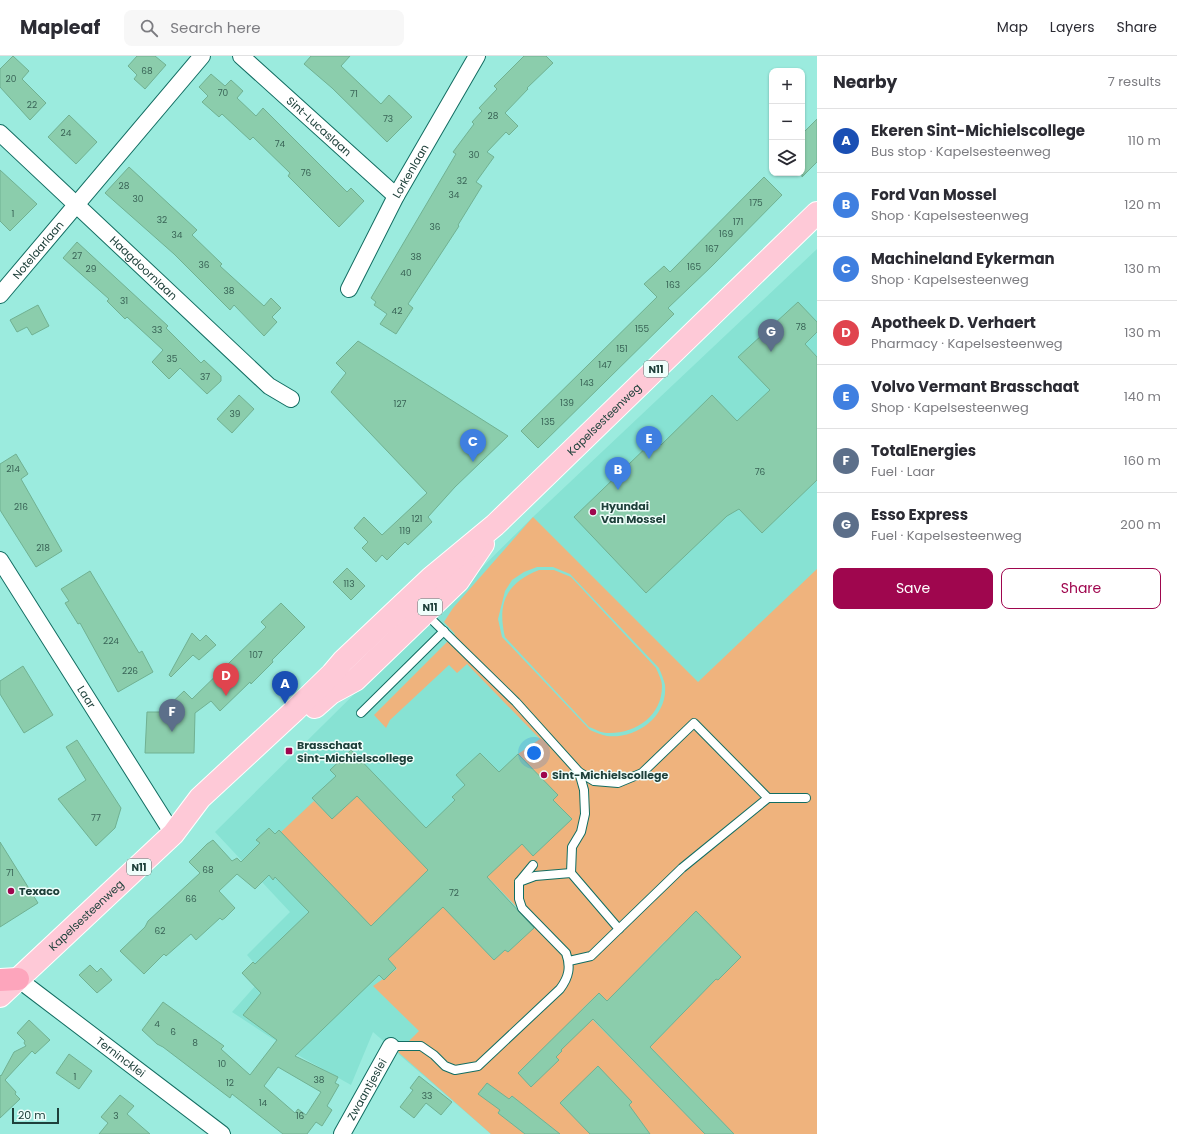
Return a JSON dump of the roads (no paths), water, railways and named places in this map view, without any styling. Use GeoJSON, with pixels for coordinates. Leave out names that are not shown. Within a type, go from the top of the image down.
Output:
{"type":"FeatureCollection","features":[{"type":"Feature","properties":{"kind":"main road","name":"Kapelsesteenweg"},"geometry":{"type":"LineString","coordinates":[[0,996],[9,980],[173,834],[200,798],[335,682],[343,661],[418,605],[431,578],[495,525],[817,213]]}},
{"type":"Feature","properties":{"kind":"street","name":"Notelaarlaan"},"geometry":{"type":"LineString","coordinates":[[0,296],[202,56]]}},
{"type":"Feature","properties":{"kind":"street","name":"Sint-Lucaslaan"},"geometry":{"type":"LineString","coordinates":[[242,56],[396,196]]}},
{"type":"Feature","properties":{"kind":"street","name":"Lorkenlaan"},"geometry":{"type":"LineString","coordinates":[[349,289],[396,196],[477,56]]}},
{"type":"Feature","properties":{"kind":"street","name":"Haagdoornlaan"},"geometry":{"type":"LineString","coordinates":[[0,133],[269,386],[291,399]]}},
{"type":"Feature","properties":{"kind":"street","name":"Laar"},"geometry":{"type":"LineString","coordinates":[[0,560],[173,834]]}},
{"type":"Feature","properties":{"kind":"street","name":"Ternincklei"},"geometry":{"type":"LineString","coordinates":[[9,980],[222,1134]]}},
{"type":"Feature","properties":{"kind":"street","name":"Zwaantjeslei"},"geometry":{"type":"LineString","coordinates":[[342,1134],[391,1046]]}},
{"type":"Feature","properties":{"kind":"lane"},"geometry":{"type":"LineString","coordinates":[[418,605],[516,702],[579,772],[594,781],[618,783],[642,773],[694,723],[768,798]]}},
{"type":"Feature","properties":{"kind":"lane"},"geometry":{"type":"LineString","coordinates":[[361,713],[444,630]]}},
{"type":"Feature","properties":{"kind":"lane"},"geometry":{"type":"LineString","coordinates":[[579,772],[584,790],[585,814],[581,832],[572,847],[571,873],[619,929]]}},
{"type":"Feature","properties":{"kind":"lane"},"geometry":{"type":"LineString","coordinates":[[569,961],[591,956],[682,868],[768,798],[806,798]]}},
{"type":"Feature","properties":{"kind":"lane"},"geometry":{"type":"LineString","coordinates":[[391,1046],[421,1046],[434,1054],[444,1066],[455,1070],[478,1066],[560,989],[567,980],[569,961],[566,953],[522,908],[519,899],[519,882],[533,865]]}},
{"type":"Feature","properties":{"kind":"lane"},"geometry":{"type":"LineString","coordinates":[[519,882],[535,876],[571,873]]}},
{"type":"Feature","properties":{"kind":"place","name":"Esso Express"},"geometry":{"type":"Point","coordinates":[771,352]}},
{"type":"Feature","properties":{"kind":"place","name":"Volvo Vermant Brasschaat"},"geometry":{"type":"Point","coordinates":[649,459]}},
{"type":"Feature","properties":{"kind":"place","name":"Machineland Eykerman"},"geometry":{"type":"Point","coordinates":[473,462]}},
{"type":"Feature","properties":{"kind":"place","name":"Ford Van Mossel"},"geometry":{"type":"Point","coordinates":[618,490]}},
{"type":"Feature","properties":{"kind":"place","name":"Hyundai Van Mossel"},"geometry":{"type":"Point","coordinates":[593,512]}},
{"type":"Feature","properties":{"kind":"place","name":"Apotheek D. Verhaert"},"geometry":{"type":"Point","coordinates":[226,696]}},
{"type":"Feature","properties":{"kind":"place","name":"Ekeren Sint-Michielscollege"},"geometry":{"type":"Point","coordinates":[285,704]}},
{"type":"Feature","properties":{"kind":"place","name":"TotalEnergies"},"geometry":{"type":"Point","coordinates":[172,732]}},
{"type":"Feature","properties":{"kind":"place","name":"Brasschaat Sint-Michielscollege"},"geometry":{"type":"Point","coordinates":[289,751]}},
{"type":"Feature","properties":{"kind":"place","name":"Sint-Michielscollege"},"geometry":{"type":"Point","coordinates":[544,775]}},
{"type":"Feature","properties":{"kind":"place","name":"Texaco"},"geometry":{"type":"Point","coordinates":[11,891]}}]}
